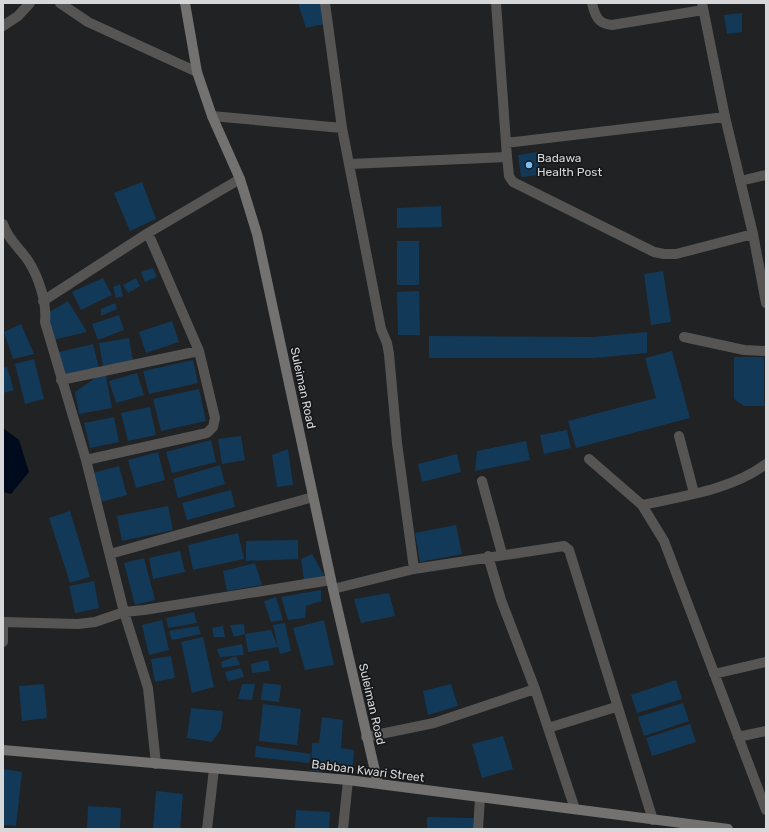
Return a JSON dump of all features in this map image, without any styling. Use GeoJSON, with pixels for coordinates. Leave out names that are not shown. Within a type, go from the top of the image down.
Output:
{"type":"FeatureCollection","features":[{"type":"Feature","properties":{"kind":"street"},"geometry":{"type":"LineString","coordinates":[[3,26],[18,16],[30,3]]}},
{"type":"Feature","properties":{"kind":"street"},"geometry":{"type":"LineString","coordinates":[[60,3],[88,22],[197,72]]}},
{"type":"Feature","properties":{"kind":"street","name":"Suleiman Road"},"geometry":{"type":"LineString","coordinates":[[185,3],[197,72],[212,116],[240,179],[257,234],[332,584],[378,784]]}},
{"type":"Feature","properties":{"kind":"street"},"geometry":{"type":"LineString","coordinates":[[325,3],[342,128],[381,329],[387,343],[389,354],[397,442],[414,569]]}},
{"type":"Feature","properties":{"kind":"street"},"geometry":{"type":"LineString","coordinates":[[496,3],[507,157],[509,176],[513,182],[654,252],[676,254],[753,234]]}},
{"type":"Feature","properties":{"kind":"street"},"geometry":{"type":"LineString","coordinates":[[592,3],[597,19],[604,24],[612,25],[703,7],[725,117],[753,234],[766,303]]}},
{"type":"Feature","properties":{"kind":"street"},"geometry":{"type":"LineString","coordinates":[[212,116],[342,128]]}},
{"type":"Feature","properties":{"kind":"street"},"geometry":{"type":"LineString","coordinates":[[506,143],[725,117]]}},
{"type":"Feature","properties":{"kind":"street"},"geometry":{"type":"LineString","coordinates":[[350,164],[507,157]]}},
{"type":"Feature","properties":{"kind":"street"},"geometry":{"type":"LineString","coordinates":[[740,181],[766,175]]}},
{"type":"Feature","properties":{"kind":"street"},"geometry":{"type":"LineString","coordinates":[[43,301],[148,233],[240,179]]}},
{"type":"Feature","properties":{"kind":"street"},"geometry":{"type":"LineString","coordinates":[[3,224],[6,232],[29,262],[43,301],[46,314],[45,322],[86,460],[124,612],[148,688],[156,764]]}},
{"type":"Feature","properties":{"kind":"street"},"geometry":{"type":"LineString","coordinates":[[86,460],[207,433],[213,427],[215,418],[200,351],[148,233]]}},
{"type":"Feature","properties":{"kind":"street"},"geometry":{"type":"LineString","coordinates":[[684,337],[744,350],[766,351]]}},
{"type":"Feature","properties":{"kind":"street"},"geometry":{"type":"LineString","coordinates":[[61,380],[200,351]]}},
{"type":"Feature","properties":{"kind":"street"},"geometry":{"type":"LineString","coordinates":[[679,436],[694,493]]}},
{"type":"Feature","properties":{"kind":"street"},"geometry":{"type":"LineString","coordinates":[[589,459],[642,505],[664,541],[766,810]]}},
{"type":"Feature","properties":{"kind":"street"},"geometry":{"type":"LineString","coordinates":[[642,505],[732,483],[753,474],[766,464]]}},
{"type":"Feature","properties":{"kind":"street"},"geometry":{"type":"LineString","coordinates":[[482,481],[502,554]]}},
{"type":"Feature","properties":{"kind":"street"},"geometry":{"type":"LineString","coordinates":[[110,554],[313,497]]}},
{"type":"Feature","properties":{"kind":"street"},"geometry":{"type":"LineString","coordinates":[[3,642],[3,622],[78,624],[95,622],[124,612],[332,584],[488,556],[564,546],[569,550],[616,707],[653,820]]}},
{"type":"Feature","properties":{"kind":"street"},"geometry":{"type":"LineString","coordinates":[[488,556],[501,600],[535,689],[575,809]]}},
{"type":"Feature","properties":{"kind":"street"},"geometry":{"type":"LineString","coordinates":[[714,674],[766,662]]}},
{"type":"Feature","properties":{"kind":"street"},"geometry":{"type":"LineString","coordinates":[[366,737],[434,723],[535,689]]}},
{"type":"Feature","properties":{"kind":"street"},"geometry":{"type":"LineString","coordinates":[[548,728],[616,707]]}},
{"type":"Feature","properties":{"kind":"street"},"geometry":{"type":"LineString","coordinates":[[738,738],[766,731]]}},
{"type":"Feature","properties":{"kind":"street","name":"Babban Kwari Street"},"geometry":{"type":"LineString","coordinates":[[3,750],[348,780],[728,829]]}},
{"type":"Feature","properties":{"kind":"street"},"geometry":{"type":"LineString","coordinates":[[207,829],[214,769]]}},
{"type":"Feature","properties":{"kind":"street"},"geometry":{"type":"LineString","coordinates":[[343,829],[348,780]]}},
{"type":"Feature","properties":{"kind":"street"},"geometry":{"type":"LineString","coordinates":[[478,829],[480,798]]}},
{"type":"Feature","properties":{"kind":"water"},"geometry":{"type":"Polygon","coordinates":[[[3,428],[19,440],[29,472],[11,494],[3,492],[3,428]]]}},
{"type":"Feature","properties":{"kind":"building"},"geometry":{"type":"Polygon","coordinates":[[[298,3],[323,3],[329,23],[306,28],[298,3]]]}},
{"type":"Feature","properties":{"kind":"building"},"geometry":{"type":"Polygon","coordinates":[[[742,13],[742,32],[727,34],[724,15],[742,13]]]}},
{"type":"Feature","properties":{"kind":"building","name":"Badawa Health Post"},"geometry":{"type":"Polygon","coordinates":[[[537,152],[540,175],[521,177],[518,155],[537,152]]]}},
{"type":"Feature","properties":{"kind":"building"},"geometry":{"type":"Polygon","coordinates":[[[142,182],[156,219],[130,231],[114,193],[142,182]]]}},
{"type":"Feature","properties":{"kind":"building"},"geometry":{"type":"Polygon","coordinates":[[[441,206],[442,227],[397,228],[397,208],[441,206]]]}},
{"type":"Feature","properties":{"kind":"building"},"geometry":{"type":"Polygon","coordinates":[[[397,241],[419,241],[419,285],[397,285],[397,241]]]}},
{"type":"Feature","properties":{"kind":"building"},"geometry":{"type":"Polygon","coordinates":[[[153,268],[157,277],[145,282],[141,272],[153,268]]]}},
{"type":"Feature","properties":{"kind":"building"},"geometry":{"type":"Polygon","coordinates":[[[663,271],[671,322],[651,325],[644,274],[663,271]]]}},
{"type":"Feature","properties":{"kind":"building"},"geometry":{"type":"Polygon","coordinates":[[[103,278],[112,295],[81,310],[72,292],[103,278]]]}},
{"type":"Feature","properties":{"kind":"building"},"geometry":{"type":"Polygon","coordinates":[[[136,278],[140,286],[128,293],[123,285],[136,278]]]}},
{"type":"Feature","properties":{"kind":"building"},"geometry":{"type":"Polygon","coordinates":[[[120,284],[123,296],[116,298],[113,287],[120,284]]]}},
{"type":"Feature","properties":{"kind":"building"},"geometry":{"type":"Polygon","coordinates":[[[419,291],[420,335],[398,335],[397,292],[419,291]]]}},
{"type":"Feature","properties":{"kind":"building"},"geometry":{"type":"Polygon","coordinates":[[[68,301],[87,332],[53,340],[46,314],[68,301]]]}},
{"type":"Feature","properties":{"kind":"building"},"geometry":{"type":"Polygon","coordinates":[[[115,303],[117,309],[101,316],[101,309],[115,303]]]}},
{"type":"Feature","properties":{"kind":"building"},"geometry":{"type":"Polygon","coordinates":[[[119,315],[124,330],[98,340],[92,324],[119,315]]]}},
{"type":"Feature","properties":{"kind":"building"},"geometry":{"type":"Polygon","coordinates":[[[172,321],[179,342],[146,353],[139,332],[172,321]]]}},
{"type":"Feature","properties":{"kind":"building"},"geometry":{"type":"Polygon","coordinates":[[[21,324],[34,354],[13,359],[4,332],[21,324]]]}},
{"type":"Feature","properties":{"kind":"building"},"geometry":{"type":"Polygon","coordinates":[[[647,332],[647,353],[594,358],[429,358],[429,336],[593,337],[647,332]]]}},
{"type":"Feature","properties":{"kind":"building"},"geometry":{"type":"Polygon","coordinates":[[[129,338],[133,361],[103,366],[99,343],[129,338]]]}},
{"type":"Feature","properties":{"kind":"building"},"geometry":{"type":"Polygon","coordinates":[[[93,344],[99,368],[61,377],[55,353],[93,344]]]}},
{"type":"Feature","properties":{"kind":"building"},"geometry":{"type":"Polygon","coordinates":[[[672,351],[690,418],[576,448],[568,421],[656,398],[645,358],[672,351]]]}},
{"type":"Feature","properties":{"kind":"building"},"geometry":{"type":"Polygon","coordinates":[[[734,357],[764,357],[764,406],[744,406],[734,399],[734,357]]]}},
{"type":"Feature","properties":{"kind":"building"},"geometry":{"type":"Polygon","coordinates":[[[34,359],[44,399],[25,404],[15,364],[34,359]]]}},
{"type":"Feature","properties":{"kind":"building"},"geometry":{"type":"Polygon","coordinates":[[[193,360],[198,383],[149,394],[143,371],[193,360]]]}},
{"type":"Feature","properties":{"kind":"building"},"geometry":{"type":"Polygon","coordinates":[[[7,367],[14,390],[3,393],[3,368],[7,367]]]}},
{"type":"Feature","properties":{"kind":"building"},"geometry":{"type":"Polygon","coordinates":[[[105,371],[112,408],[79,414],[75,392],[105,371]]]}},
{"type":"Feature","properties":{"kind":"building"},"geometry":{"type":"Polygon","coordinates":[[[137,373],[144,395],[116,403],[109,381],[137,373]]]}},
{"type":"Feature","properties":{"kind":"building"},"geometry":{"type":"Polygon","coordinates":[[[199,389],[206,421],[161,431],[153,399],[199,389]]]}},
{"type":"Feature","properties":{"kind":"building"},"geometry":{"type":"Polygon","coordinates":[[[150,407],[156,435],[128,441],[121,413],[150,407]]]}},
{"type":"Feature","properties":{"kind":"building"},"geometry":{"type":"Polygon","coordinates":[[[114,417],[119,442],[90,448],[84,423],[114,417]]]}},
{"type":"Feature","properties":{"kind":"building"},"geometry":{"type":"Polygon","coordinates":[[[567,430],[571,448],[544,454],[540,435],[567,430]]]}},
{"type":"Feature","properties":{"kind":"building"},"geometry":{"type":"Polygon","coordinates":[[[241,436],[245,460],[222,464],[218,439],[241,436]]]}},
{"type":"Feature","properties":{"kind":"building"},"geometry":{"type":"Polygon","coordinates":[[[211,440],[216,462],[172,473],[166,452],[211,440]]]}},
{"type":"Feature","properties":{"kind":"building"},"geometry":{"type":"Polygon","coordinates":[[[526,441],[530,460],[475,471],[477,451],[526,441]]]}},
{"type":"Feature","properties":{"kind":"building"},"geometry":{"type":"Polygon","coordinates":[[[288,449],[293,485],[277,487],[272,455],[288,449]]]}},
{"type":"Feature","properties":{"kind":"building"},"geometry":{"type":"Polygon","coordinates":[[[158,452],[165,480],[136,488],[128,460],[158,452]]]}},
{"type":"Feature","properties":{"kind":"building"},"geometry":{"type":"Polygon","coordinates":[[[457,454],[461,472],[422,482],[418,464],[457,454]]]}},
{"type":"Feature","properties":{"kind":"building"},"geometry":{"type":"Polygon","coordinates":[[[220,465],[225,484],[178,498],[173,479],[220,465]]]}},
{"type":"Feature","properties":{"kind":"building"},"geometry":{"type":"Polygon","coordinates":[[[119,466],[127,495],[101,502],[93,473],[119,466]]]}},
{"type":"Feature","properties":{"kind":"building"},"geometry":{"type":"Polygon","coordinates":[[[231,490],[235,507],[187,520],[182,503],[231,490]]]}},
{"type":"Feature","properties":{"kind":"building"},"geometry":{"type":"Polygon","coordinates":[[[168,506],[173,530],[122,541],[117,516],[168,506]]]}},
{"type":"Feature","properties":{"kind":"building"},"geometry":{"type":"Polygon","coordinates":[[[70,511],[90,577],[70,583],[49,518],[70,511]]]}},
{"type":"Feature","properties":{"kind":"building"},"geometry":{"type":"Polygon","coordinates":[[[456,525],[462,554],[420,562],[415,533],[456,525]]]}},
{"type":"Feature","properties":{"kind":"building"},"geometry":{"type":"Polygon","coordinates":[[[238,533],[244,559],[193,570],[188,545],[238,533]]]}},
{"type":"Feature","properties":{"kind":"building"},"geometry":{"type":"Polygon","coordinates":[[[298,540],[298,559],[246,561],[246,541],[298,540]]]}},
{"type":"Feature","properties":{"kind":"building"},"geometry":{"type":"Polygon","coordinates":[[[180,551],[185,572],[153,579],[149,558],[180,551]]]}},
{"type":"Feature","properties":{"kind":"building"},"geometry":{"type":"Polygon","coordinates":[[[312,554],[325,577],[304,580],[301,559],[312,554]]]}},
{"type":"Feature","properties":{"kind":"building"},"geometry":{"type":"Polygon","coordinates":[[[144,558],[155,600],[135,605],[124,563],[144,558]]]}},
{"type":"Feature","properties":{"kind":"building"},"geometry":{"type":"Polygon","coordinates":[[[255,563],[262,585],[227,591],[223,571],[255,563]]]}},
{"type":"Feature","properties":{"kind":"building"},"geometry":{"type":"Polygon","coordinates":[[[94,581],[99,608],[75,613],[69,586],[94,581]]]}},
{"type":"Feature","properties":{"kind":"building"},"geometry":{"type":"Polygon","coordinates":[[[321,590],[321,601],[306,606],[305,618],[288,620],[281,597],[321,590]]]}},
{"type":"Feature","properties":{"kind":"building"},"geometry":{"type":"Polygon","coordinates":[[[389,593],[395,616],[361,623],[354,599],[389,593]]]}},
{"type":"Feature","properties":{"kind":"building"},"geometry":{"type":"Polygon","coordinates":[[[276,597],[283,620],[271,622],[264,601],[276,597]]]}},
{"type":"Feature","properties":{"kind":"building"},"geometry":{"type":"Polygon","coordinates":[[[194,612],[197,623],[168,628],[166,618],[194,612]]]}},
{"type":"Feature","properties":{"kind":"building"},"geometry":{"type":"Polygon","coordinates":[[[162,620],[169,650],[149,655],[142,625],[162,620]]]}},
{"type":"Feature","properties":{"kind":"building"},"geometry":{"type":"Polygon","coordinates":[[[324,620],[334,665],[305,670],[293,628],[324,620]]]}},
{"type":"Feature","properties":{"kind":"building"},"geometry":{"type":"Polygon","coordinates":[[[285,623],[291,651],[280,654],[273,625],[285,623]]]}},
{"type":"Feature","properties":{"kind":"building"},"geometry":{"type":"Polygon","coordinates":[[[244,624],[245,634],[234,637],[230,625],[244,624]]]}},
{"type":"Feature","properties":{"kind":"building"},"geometry":{"type":"Polygon","coordinates":[[[198,626],[201,634],[172,640],[169,631],[198,626]]]}},
{"type":"Feature","properties":{"kind":"building"},"geometry":{"type":"Polygon","coordinates":[[[223,626],[225,637],[214,637],[212,628],[223,626]]]}},
{"type":"Feature","properties":{"kind":"building"},"geometry":{"type":"Polygon","coordinates":[[[271,630],[278,647],[248,652],[245,634],[271,630]]]}},
{"type":"Feature","properties":{"kind":"building"},"geometry":{"type":"Polygon","coordinates":[[[203,637],[214,687],[192,693],[181,642],[203,637]]]}},
{"type":"Feature","properties":{"kind":"building"},"geometry":{"type":"Polygon","coordinates":[[[242,644],[244,655],[220,657],[217,649],[242,644]]]}},
{"type":"Feature","properties":{"kind":"building"},"geometry":{"type":"Polygon","coordinates":[[[171,656],[175,678],[155,682],[151,659],[171,656]]]}},
{"type":"Feature","properties":{"kind":"building"},"geometry":{"type":"Polygon","coordinates":[[[236,656],[240,665],[222,668],[221,662],[236,656]]]}},
{"type":"Feature","properties":{"kind":"building"},"geometry":{"type":"Polygon","coordinates":[[[268,660],[270,671],[252,673],[251,664],[268,660]]]}},
{"type":"Feature","properties":{"kind":"building"},"geometry":{"type":"Polygon","coordinates":[[[241,668],[244,677],[228,681],[225,672],[241,668]]]}},
{"type":"Feature","properties":{"kind":"building"},"geometry":{"type":"Polygon","coordinates":[[[676,680],[682,699],[637,713],[631,695],[676,680]]]}},
{"type":"Feature","properties":{"kind":"building"},"geometry":{"type":"Polygon","coordinates":[[[263,683],[281,685],[279,702],[261,700],[263,683]]]}},
{"type":"Feature","properties":{"kind":"building"},"geometry":{"type":"Polygon","coordinates":[[[44,684],[47,718],[22,721],[19,686],[44,684]]]}},
{"type":"Feature","properties":{"kind":"building"},"geometry":{"type":"Polygon","coordinates":[[[242,684],[255,684],[252,700],[238,699],[242,684]]]}},
{"type":"Feature","properties":{"kind":"building"},"geometry":{"type":"Polygon","coordinates":[[[451,684],[458,706],[428,715],[423,691],[451,684]]]}},
{"type":"Feature","properties":{"kind":"building"},"geometry":{"type":"Polygon","coordinates":[[[683,703],[689,721],[644,736],[638,717],[683,703]]]}},
{"type":"Feature","properties":{"kind":"building"},"geometry":{"type":"Polygon","coordinates":[[[263,704],[301,709],[297,745],[259,741],[263,704]]]}},
{"type":"Feature","properties":{"kind":"building"},"geometry":{"type":"Polygon","coordinates":[[[191,708],[223,711],[221,729],[212,742],[187,738],[191,708]]]}},
{"type":"Feature","properties":{"kind":"building"},"geometry":{"type":"Polygon","coordinates":[[[322,717],[343,720],[341,748],[354,750],[352,773],[311,771],[312,743],[319,743],[322,717]]]}},
{"type":"Feature","properties":{"kind":"building"},"geometry":{"type":"Polygon","coordinates":[[[690,724],[696,742],[652,756],[646,738],[690,724]]]}},
{"type":"Feature","properties":{"kind":"building"},"geometry":{"type":"Polygon","coordinates":[[[503,736],[513,769],[482,778],[472,744],[503,736]]]}},
{"type":"Feature","properties":{"kind":"building"},"geometry":{"type":"Polygon","coordinates":[[[256,746],[311,754],[309,763],[255,757],[256,746]]]}},
{"type":"Feature","properties":{"kind":"building"},"geometry":{"type":"Polygon","coordinates":[[[3,769],[22,772],[16,826],[3,825],[3,769]]]}},
{"type":"Feature","properties":{"kind":"building"},"geometry":{"type":"Polygon","coordinates":[[[156,791],[183,794],[180,829],[153,829],[156,791]]]}},
{"type":"Feature","properties":{"kind":"building"},"geometry":{"type":"Polygon","coordinates":[[[88,806],[121,808],[120,829],[87,829],[88,806]]]}},
{"type":"Feature","properties":{"kind":"building"},"geometry":{"type":"Polygon","coordinates":[[[296,810],[330,812],[329,829],[295,829],[296,810]]]}},
{"type":"Feature","properties":{"kind":"building"},"geometry":{"type":"Polygon","coordinates":[[[427,817],[473,818],[473,829],[427,828],[427,817]]]}},
{"type":"Feature","properties":{"kind":"place","name":"Badawa Health Post"},"geometry":{"type":"Point","coordinates":[529,165]}}]}
